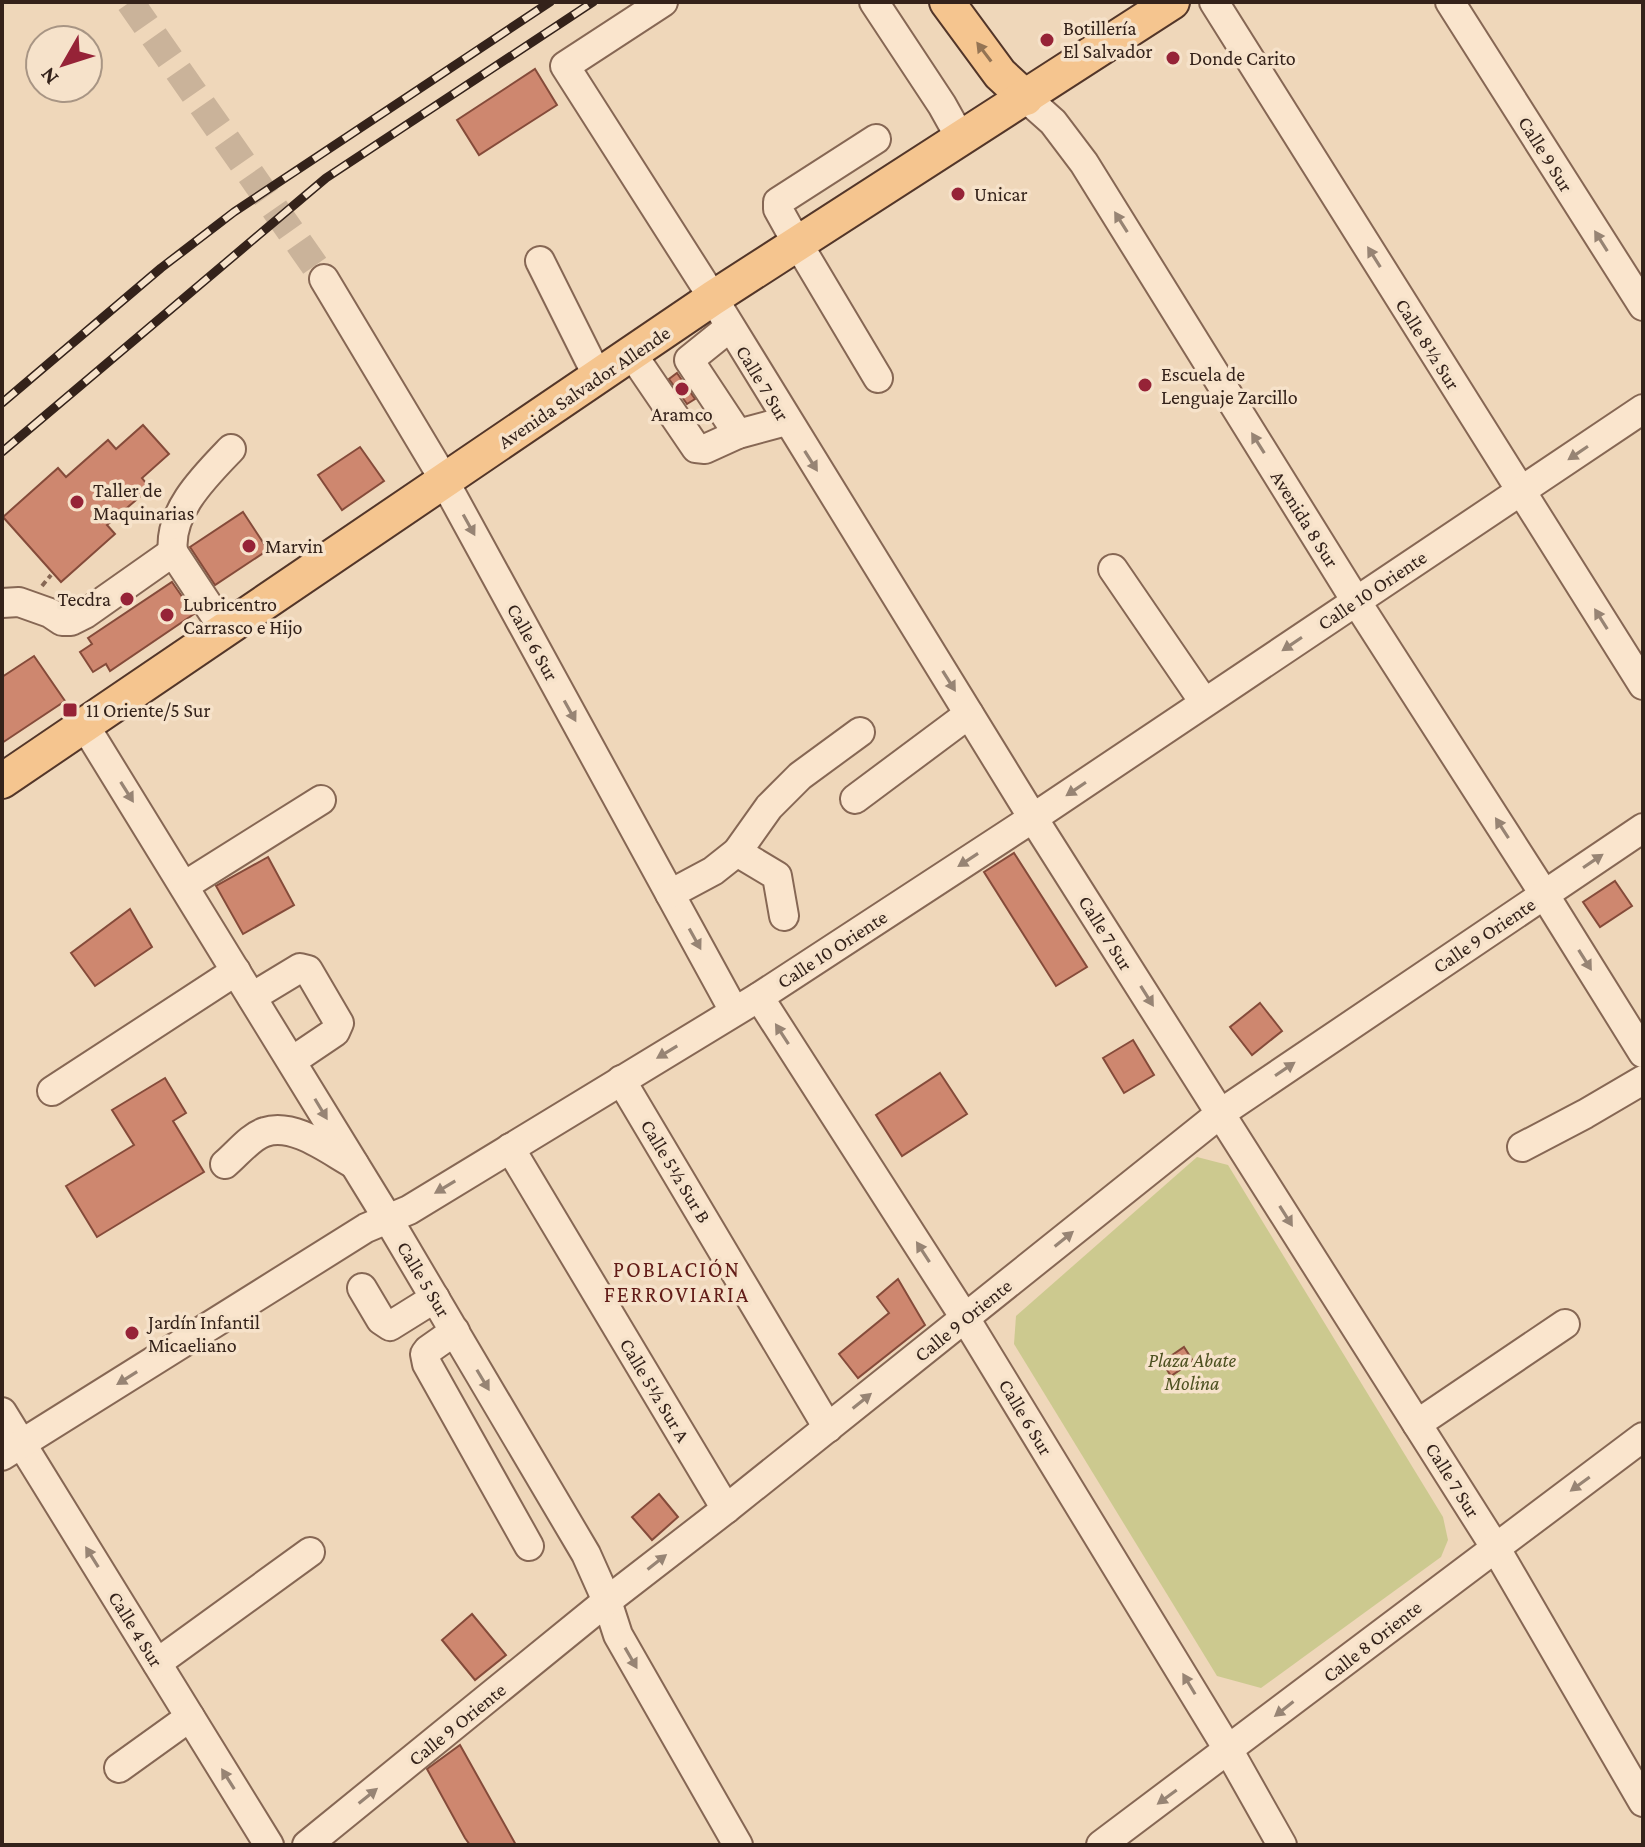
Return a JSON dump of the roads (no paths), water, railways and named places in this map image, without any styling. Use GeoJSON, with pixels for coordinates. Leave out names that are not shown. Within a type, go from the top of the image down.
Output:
{"type":"FeatureCollection","features":[{"type":"Feature","properties":{"kind":"main road","name":"Avenida 8 Sur"},"geometry":{"type":"LineString","coordinates":[[947,2],[1000,74],[1026,98]]}},
{"type":"Feature","properties":{"kind":"main road","name":"Avenida Salvador Allende"},"geometry":{"type":"LineString","coordinates":[[2,781],[713,298],[1172,2]]}},
{"type":"Feature","properties":{"kind":"street","name":"Calle 7 Sur"},"geometry":{"type":"LineString","coordinates":[[663,2],[565,66],[713,298],[1033,818],[1495,1547],[1643,1802]]}},
{"type":"Feature","properties":{"kind":"street"},"geometry":{"type":"LineString","coordinates":[[874,2],[961,139]]}},
{"type":"Feature","properties":{"kind":"street","name":"Calle 8½ Sur"},"geometry":{"type":"LineString","coordinates":[[1214,2],[1643,685]]}},
{"type":"Feature","properties":{"kind":"street","name":"Calle 9 Sur"},"geometry":{"type":"LineString","coordinates":[[1450,2],[1643,306]]}},
{"type":"Feature","properties":{"kind":"street","name":"Avenida 8 Sur"},"geometry":{"type":"LineString","coordinates":[[1026,98],[1053,122],[1084,163],[1356,601],[1643,1053]]}},
{"type":"Feature","properties":{"kind":"street"},"geometry":{"type":"LineString","coordinates":[[876,139],[778,202],[778,209],[878,378]]}},
{"type":"Feature","properties":{"kind":"street"},"geometry":{"type":"LineString","coordinates":[[540,261],[598,377]]}},
{"type":"Feature","properties":{"kind":"street","name":"Calle 6 Sur"},"geometry":{"type":"LineString","coordinates":[[324,279],[445,482],[734,1011]]}},
{"type":"Feature","properties":{"kind":"street"},"geometry":{"type":"LineString","coordinates":[[653,384],[730,327]]}},
{"type":"Feature","properties":{"kind":"street"},"geometry":{"type":"LineString","coordinates":[[632,354],[696,448],[705,449],[738,434],[786,421]]}},
{"type":"Feature","properties":{"kind":"street"},"geometry":{"type":"LineString","coordinates":[[689,360],[738,434]]}},
{"type":"Feature","properties":{"kind":"street","name":"Calle 10 Oriente"},"geometry":{"type":"LineString","coordinates":[[12,1450],[366,1228],[409,1210],[759,997],[1033,818],[1643,409]]}},
{"type":"Feature","properties":{"kind":"street"},"geometry":{"type":"LineString","coordinates":[[228,629],[214,614],[173,552],[174,526],[202,479],[231,449]]}},
{"type":"Feature","properties":{"kind":"street"},"geometry":{"type":"LineString","coordinates":[[2,603],[19,602],[50,613],[62,621],[71,621],[173,552]]}},
{"type":"Feature","properties":{"kind":"street"},"geometry":{"type":"LineString","coordinates":[[1113,569],[1204,702]]}},
{"type":"Feature","properties":{"kind":"street"},"geometry":{"type":"LineString","coordinates":[[855,799],[969,714]]}},
{"type":"Feature","properties":{"kind":"street","name":"Calle 5 Sur"},"geometry":{"type":"LineString","coordinates":[[85,726],[388,1219],[586,1554],[618,1635],[738,1845]]}},
{"type":"Feature","properties":{"kind":"street"},"geometry":{"type":"LineString","coordinates":[[670,894],[713,871],[737,852],[769,807],[800,776],[860,732]]}},
{"type":"Feature","properties":{"kind":"street"},"geometry":{"type":"LineString","coordinates":[[184,886],[321,800]]}},
{"type":"Feature","properties":{"kind":"street","name":"Calle 9 Oriente"},"geometry":{"type":"LineString","coordinates":[[307,1845],[607,1601],[1221,1113],[1643,828]]}},
{"type":"Feature","properties":{"kind":"street"},"geometry":{"type":"LineString","coordinates":[[737,852],[777,876],[784,916]]}},
{"type":"Feature","properties":{"kind":"street"},"geometry":{"type":"LineString","coordinates":[[252,997],[300,968],[308,970],[339,1023],[335,1032],[292,1061]]}},
{"type":"Feature","properties":{"kind":"street"},"geometry":{"type":"LineString","coordinates":[[52,1091],[236,971]]}},
{"type":"Feature","properties":{"kind":"street","name":"Calle 6 Sur"},"geometry":{"type":"LineString","coordinates":[[759,997],[965,1318],[1229,1751],[1282,1845]]}},
{"type":"Feature","properties":{"kind":"street","name":"Calle 5½ Sur B"},"geometry":{"type":"LineString","coordinates":[[621,1080],[828,1428]]}},
{"type":"Feature","properties":{"kind":"street"},"geometry":{"type":"LineString","coordinates":[[1522,1147],[1643,1080]]}},
{"type":"Feature","properties":{"kind":"street"},"geometry":{"type":"LineString","coordinates":[[225,1164],[258,1135],[270,1131],[298,1134],[355,1165]]}},
{"type":"Feature","properties":{"kind":"street","name":"Calle 5½ Sur A"},"geometry":{"type":"LineString","coordinates":[[510,1148],[726,1509]]}},
{"type":"Feature","properties":{"kind":"street"},"geometry":{"type":"LineString","coordinates":[[362,1288],[381,1320],[390,1326],[435,1298]]}},
{"type":"Feature","properties":{"kind":"street"},"geometry":{"type":"LineString","coordinates":[[1417,1424],[1565,1324]]}},
{"type":"Feature","properties":{"kind":"street"},"geometry":{"type":"LineString","coordinates":[[455,1331],[428,1350],[425,1354],[427,1364],[529,1546]]}},
{"type":"Feature","properties":{"kind":"street","name":"Calle 4 Sur"},"geometry":{"type":"LineString","coordinates":[[2,1412],[12,1450],[157,1663],[269,1845]]}},
{"type":"Feature","properties":{"kind":"street","name":"Calle 8 Oriente"},"geometry":{"type":"LineString","coordinates":[[1101,1845],[1643,1437]]}},
{"type":"Feature","properties":{"kind":"street"},"geometry":{"type":"LineString","coordinates":[[157,1663],[310,1552]]}},
{"type":"Feature","properties":{"kind":"street"},"geometry":{"type":"LineString","coordinates":[[119,1768],[190,1717]]}},
{"type":"Feature","properties":{"kind":"tunnel"},"geometry":{"type":"LineString","coordinates":[[130,2],[324,279]]}},
{"type":"Feature","properties":{"kind":"railway"},"geometry":{"type":"LineString","coordinates":[[2,403],[161,268],[234,212],[550,2]]}},
{"type":"Feature","properties":{"kind":"railway"},"geometry":{"type":"LineString","coordinates":[[2,452],[326,178],[593,2]]}},
{"type":"Feature","properties":{"kind":"place","name":"Botillería El Salvador"},"geometry":{"type":"Point","coordinates":[1047,40]}},
{"type":"Feature","properties":{"kind":"place","name":"Donde Carito"},"geometry":{"type":"Point","coordinates":[1173,58]}},
{"type":"Feature","properties":{"kind":"place","name":"Unicar"},"geometry":{"type":"Point","coordinates":[958,194]}},
{"type":"Feature","properties":{"kind":"place","name":"Escuela de Lenguaje Zarcillo"},"geometry":{"type":"Point","coordinates":[1145,385]}},
{"type":"Feature","properties":{"kind":"place","name":"Aramco"},"geometry":{"type":"Point","coordinates":[682,389]}},
{"type":"Feature","properties":{"kind":"place","name":"Taller de Maquinarias"},"geometry":{"type":"Point","coordinates":[77,502]}},
{"type":"Feature","properties":{"kind":"place","name":"Marvin"},"geometry":{"type":"Point","coordinates":[249,546]}},
{"type":"Feature","properties":{"kind":"place","name":"Tecdra"},"geometry":{"type":"Point","coordinates":[127,599]}},
{"type":"Feature","properties":{"kind":"place","name":"Lubricentro Carrasco e Hijo"},"geometry":{"type":"Point","coordinates":[167,615]}},
{"type":"Feature","properties":{"kind":"place","name":"11 Oriente/5 Sur"},"geometry":{"type":"Point","coordinates":[70,710]}},
{"type":"Feature","properties":{"kind":"place","name":"Jardín Infantil Micaeliano"},"geometry":{"type":"Point","coordinates":[132,1333]}},
{"type":"Feature","properties":{"kind":"district","name":"POBLACIÓN FERROVIARIA"},"geometry":{"type":"Point","coordinates":[677,1282]}},
{"type":"Feature","properties":{"kind":"park label","name":"Plaza Abate Molina"},"geometry":{"type":"Point","coordinates":[1192,1372]}}]}
